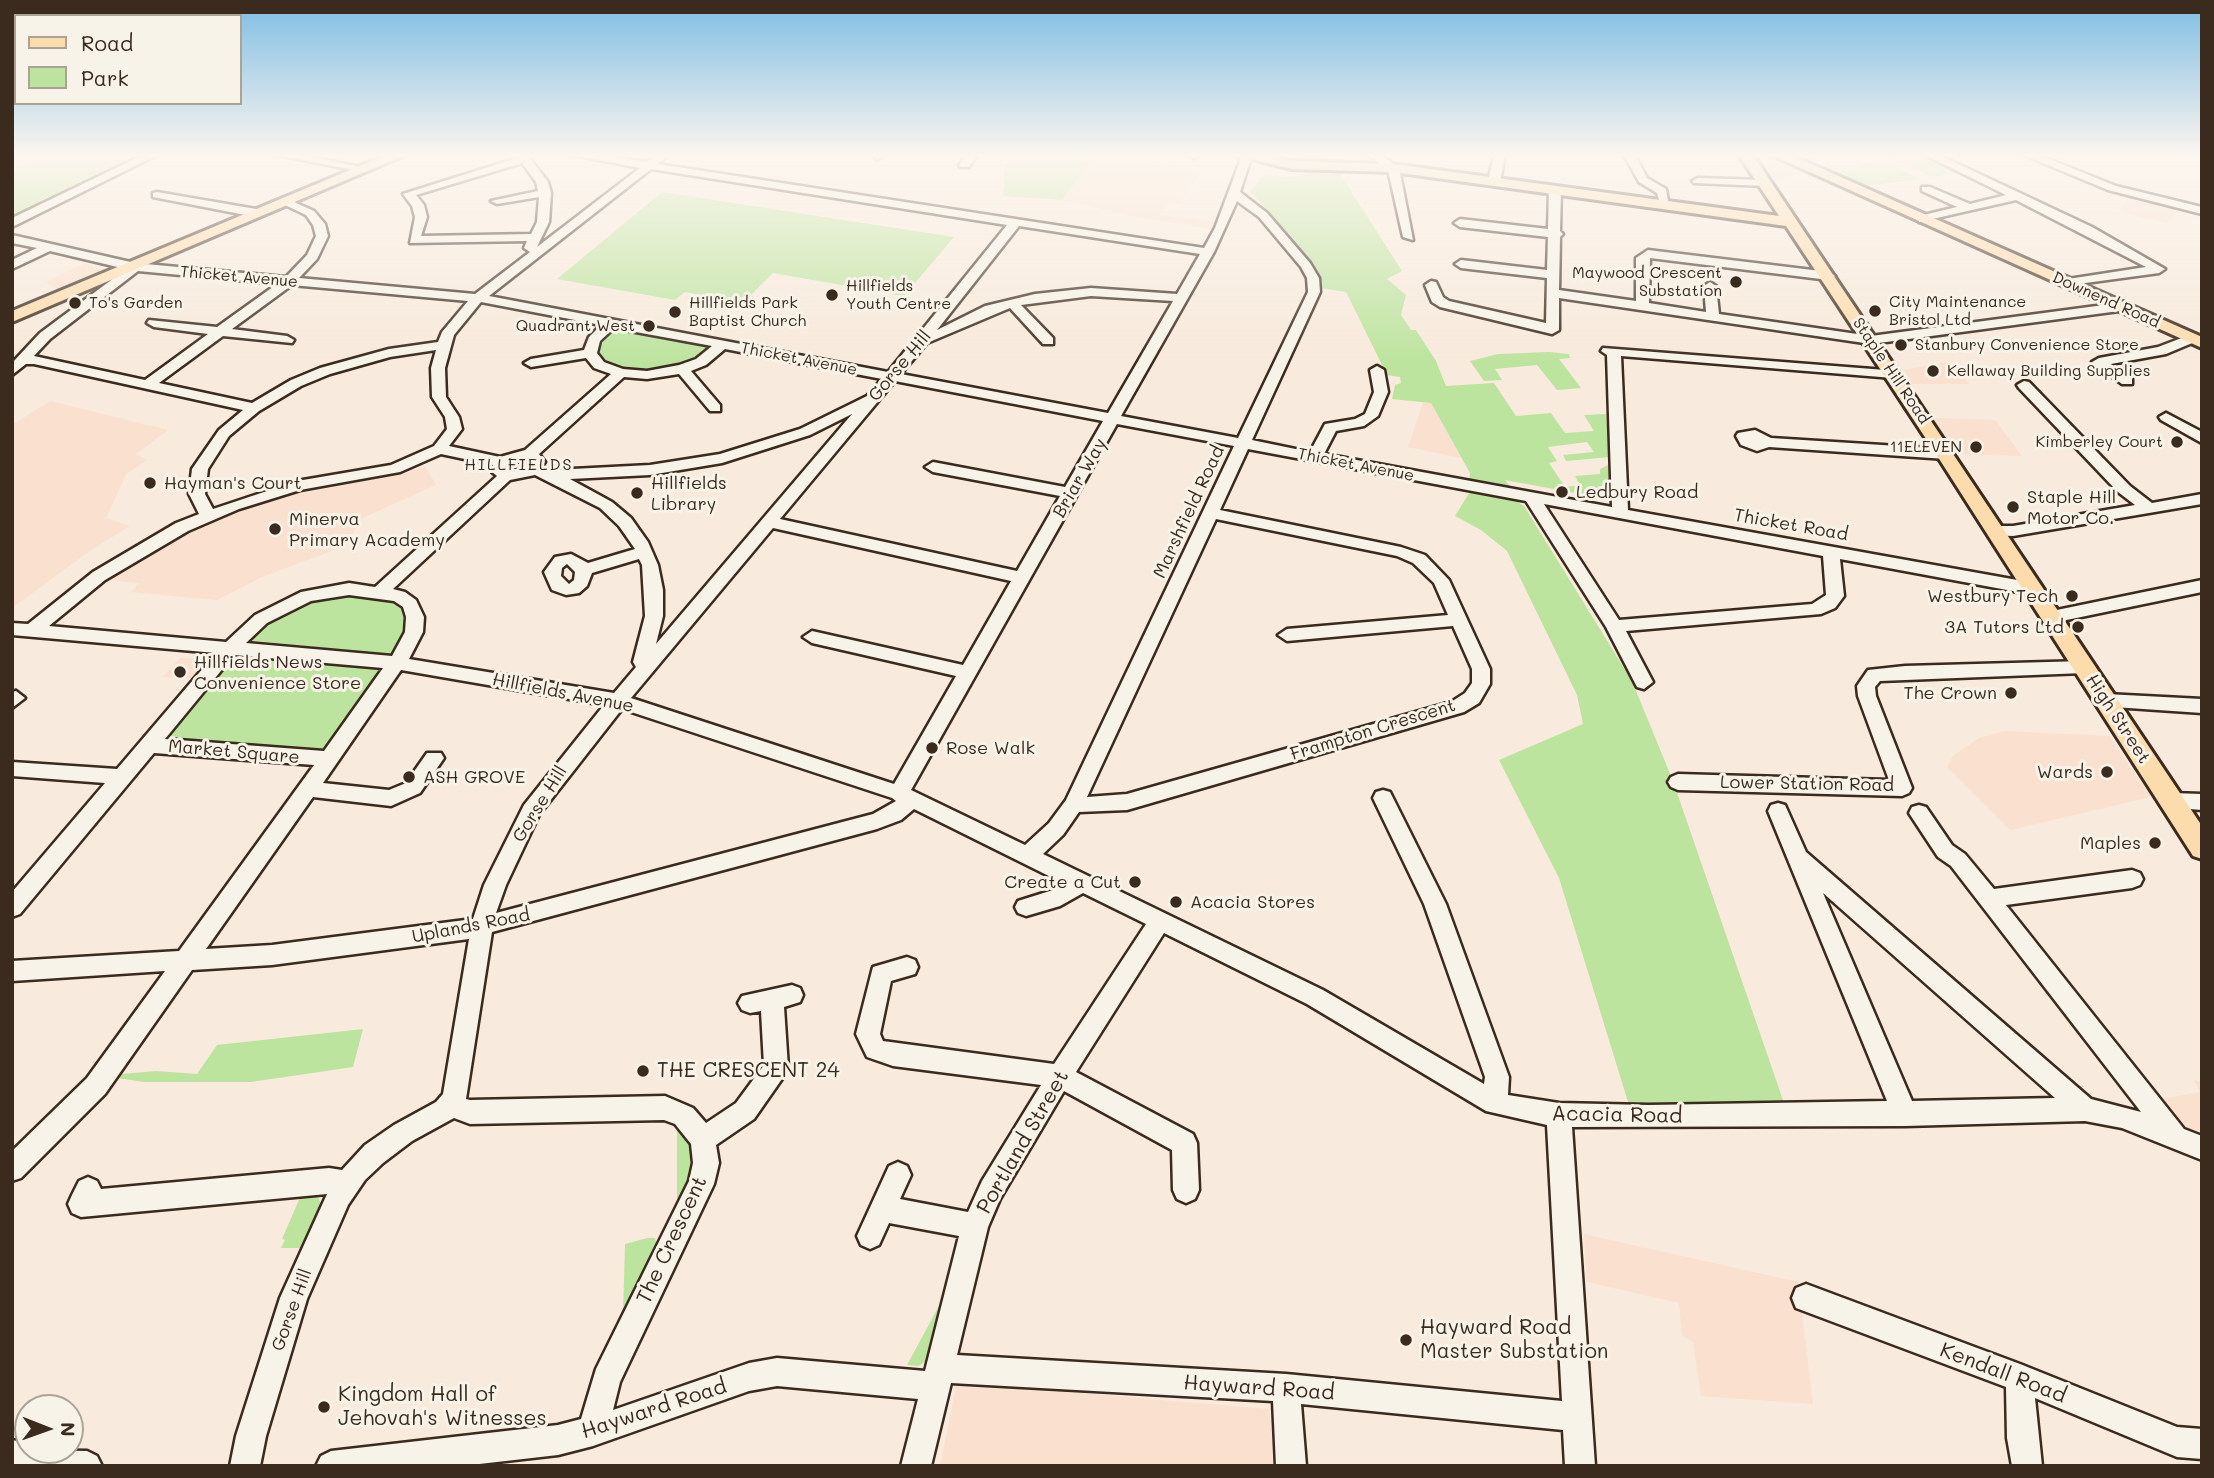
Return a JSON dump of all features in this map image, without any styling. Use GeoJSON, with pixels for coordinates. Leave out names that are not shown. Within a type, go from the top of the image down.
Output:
{"type":"FeatureCollection","features":[{"type":"Feature","properties":{"kind":"main road"},"geometry":{"type":"LineString","coordinates":[[12,317],[231,224]]}},
{"type":"Feature","properties":{"kind":"main road","name":"Staple Hill Road"},"geometry":{"type":"LineString","coordinates":[[1794,224],[2034,589]]}},
{"type":"Feature","properties":{"kind":"main road","name":"Downend Road"},"geometry":{"type":"LineString","coordinates":[[1934,224],[2197,340]]}},
{"type":"Feature","properties":{"kind":"main road","name":"High Street"},"geometry":{"type":"LineString","coordinates":[[2034,589],[2202,848]]}},
{"type":"Feature","properties":{"kind":"street"},"geometry":{"type":"LineString","coordinates":[[148,384],[288,282],[313,256],[322,236],[317,224]]}},
{"type":"Feature","properties":{"kind":"street"},"geometry":{"type":"LineString","coordinates":[[419,224],[414,240],[537,237]]}},
{"type":"Feature","properties":{"kind":"street"},"geometry":{"type":"LineString","coordinates":[[524,262],[541,224]]}},
{"type":"Feature","properties":{"kind":"street"},"geometry":{"type":"LineString","coordinates":[[33,630],[99,576],[157,539],[208,515],[315,481],[395,470],[439,449],[455,429],[439,397],[438,368],[444,345],[458,320],[478,298],[573,224]]}},
{"type":"Feature","properties":{"kind":"street","name":"Gorse Hill"},"geometry":{"type":"LineString","coordinates":[[245,1466],[251,1436],[294,1298],[347,1183],[374,1154],[450,1105],[459,1085],[482,927],[495,885],[531,811],[574,753],[892,376],[1015,224]]}},
{"type":"Feature","properties":{"kind":"street"},"geometry":{"type":"LineString","coordinates":[[1022,224],[1208,252]]}},
{"type":"Feature","properties":{"kind":"street","name":"Briar Way"},"geometry":{"type":"LineString","coordinates":[[905,796],[969,673],[1222,224]]}},
{"type":"Feature","properties":{"kind":"street","name":"Marshfield Road"},"geometry":{"type":"LineString","coordinates":[[1029,854],[1056,829],[1074,804],[1314,292],[1313,278],[1306,266],[1271,224]]}},
{"type":"Feature","properties":{"kind":"street"},"geometry":{"type":"LineString","coordinates":[[1406,224],[1409,237]]}},
{"type":"Feature","properties":{"kind":"street"},"geometry":{"type":"LineString","coordinates":[[1468,224],[1556,234]]}},
{"type":"Feature","properties":{"kind":"street"},"geometry":{"type":"LineString","coordinates":[[1431,285],[1437,299],[1445,304],[1552,329],[1556,224]]}},
{"type":"Feature","properties":{"kind":"street"},"geometry":{"type":"LineString","coordinates":[[2068,283],[2159,269],[2072,224]]}},
{"type":"Feature","properties":{"kind":"street","name":"Thicket Avenue"},"geometry":{"type":"LineString","coordinates":[[12,239],[135,267],[478,298],[1530,497]]}},
{"type":"Feature","properties":{"kind":"street"},"geometry":{"type":"LineString","coordinates":[[12,265],[52,246]]}},
{"type":"Feature","properties":{"kind":"street"},"geometry":{"type":"LineString","coordinates":[[1643,307],[1642,258],[1648,254],[1829,276]]}},
{"type":"Feature","properties":{"kind":"street"},"geometry":{"type":"LineString","coordinates":[[1461,264],[1555,275]]}},
{"type":"Feature","properties":{"kind":"street"},"geometry":{"type":"LineString","coordinates":[[17,365],[44,336],[113,287],[135,267]]}},
{"type":"Feature","properties":{"kind":"street"},"geometry":{"type":"LineString","coordinates":[[1710,286],[1713,317]]}},
{"type":"Feature","properties":{"kind":"street"},"geometry":{"type":"LineString","coordinates":[[922,340],[970,317],[1012,303],[1091,292],[1181,298]]}},
{"type":"Feature","properties":{"kind":"street"},"geometry":{"type":"LineString","coordinates":[[1554,293],[1871,340],[2119,307]]}},
{"type":"Feature","properties":{"kind":"street"},"geometry":{"type":"LineString","coordinates":[[1012,303],[1048,341]]}},
{"type":"Feature","properties":{"kind":"street"},"geometry":{"type":"LineString","coordinates":[[154,323],[287,340]]}},
{"type":"Feature","properties":{"kind":"street"},"geometry":{"type":"LineString","coordinates":[[590,353],[594,340],[611,323]]}},
{"type":"Feature","properties":{"kind":"street"},"geometry":{"type":"LineString","coordinates":[[2127,381],[2099,362],[2161,351],[2197,340]]}},
{"type":"Feature","properties":{"kind":"street"},"geometry":{"type":"LineString","coordinates":[[590,353],[599,365],[621,373],[647,375],[682,369],[701,362],[723,344]]}},
{"type":"Feature","properties":{"kind":"street"},"geometry":{"type":"LineString","coordinates":[[208,515],[197,494],[200,468],[224,433],[254,408],[296,383],[326,371],[389,353],[444,345]]}},
{"type":"Feature","properties":{"kind":"street"},"geometry":{"type":"LineString","coordinates":[[1620,514],[1611,351],[1893,374]]}},
{"type":"Feature","properties":{"kind":"street"},"geometry":{"type":"LineString","coordinates":[[531,363],[590,353]]}},
{"type":"Feature","properties":{"kind":"street"},"geometry":{"type":"LineString","coordinates":[[17,365],[148,384],[254,408]]}},
{"type":"Feature","properties":{"kind":"street"},"geometry":{"type":"LineString","coordinates":[[682,369],[715,408]]}},
{"type":"Feature","properties":{"kind":"street"},"geometry":{"type":"LineString","coordinates":[[1315,457],[1330,427],[1359,423],[1371,416],[1381,392],[1377,370]]}},
{"type":"Feature","properties":{"kind":"street"},"geometry":{"type":"LineString","coordinates":[[439,449],[518,475],[621,373]]}},
{"type":"Feature","properties":{"kind":"street"},"geometry":{"type":"LineString","coordinates":[[2024,385],[2124,489],[2149,508]]}},
{"type":"Feature","properties":{"kind":"street"},"geometry":{"type":"LineString","coordinates":[[552,475],[650,470],[730,456],[806,432],[873,398]]}},
{"type":"Feature","properties":{"kind":"street"},"geometry":{"type":"LineString","coordinates":[[2166,416],[2202,439]]}},
{"type":"Feature","properties":{"kind":"street"},"geometry":{"type":"LineString","coordinates":[[1767,442],[1946,454]]}},
{"type":"Feature","properties":{"kind":"street"},"geometry":{"type":"LineString","coordinates":[[531,462],[596,497],[619,515],[634,533],[644,552],[654,590],[654,616],[642,662],[646,670]]}},
{"type":"Feature","properties":{"kind":"street"},"geometry":{"type":"LineString","coordinates":[[933,467],[1072,493]]}},
{"type":"Feature","properties":{"kind":"street"},"geometry":{"type":"LineString","coordinates":[[12,1169],[83,1102],[408,647],[414,632],[415,617],[410,604],[399,596],[381,591],[505,469]]}},
{"type":"Feature","properties":{"kind":"street"},"geometry":{"type":"LineString","coordinates":[[1530,497],[1614,626],[1644,682]]}},
{"type":"Feature","properties":{"kind":"street","name":"Thicket Road"},"geometry":{"type":"LineString","coordinates":[[1530,497],[2034,589]]}},
{"type":"Feature","properties":{"kind":"street"},"geometry":{"type":"LineString","coordinates":[[1996,531],[2013,531],[2202,499]]}},
{"type":"Feature","properties":{"kind":"street","name":"Frampton Crescent"},"geometry":{"type":"LineString","coordinates":[[1074,804],[1095,806],[1127,802],[1457,706],[1472,698],[1481,684],[1481,669],[1440,580],[1419,559],[1401,552],[1210,513]]}},
{"type":"Feature","properties":{"kind":"street"},"geometry":{"type":"LineString","coordinates":[[769,522],[1023,578]]}},
{"type":"Feature","properties":{"kind":"street"},"geometry":{"type":"LineString","coordinates":[[583,570],[644,552]]}},
{"type":"Feature","properties":{"kind":"street"},"geometry":{"type":"LineString","coordinates":[[1614,626],[1815,610],[1829,604],[1835,596],[1831,554]]}},
{"type":"Feature","properties":{"kind":"street"},"geometry":{"type":"LineString","coordinates":[[2052,617],[2202,586]]}},
{"type":"Feature","properties":{"kind":"street","name":"Market Square"},"geometry":{"type":"LineString","coordinates":[[149,745],[231,647],[261,619],[307,596],[349,589],[381,591]]}},
{"type":"Feature","properties":{"kind":"street"},"geometry":{"type":"LineString","coordinates":[[1287,635],[1459,620]]}},
{"type":"Feature","properties":{"kind":"street","name":"Hillfields Avenue"},"geometry":{"type":"LineString","coordinates":[[12,629],[396,663],[619,701],[905,796],[1082,882]]}},
{"type":"Feature","properties":{"kind":"street"},"geometry":{"type":"LineString","coordinates":[[812,637],[969,673]]}},
{"type":"Feature","properties":{"kind":"street","name":"Lower Station Road"},"geometry":{"type":"LineString","coordinates":[[1678,782],[1902,788],[1867,696],[1867,686],[1874,675],[2084,667]]}},
{"type":"Feature","properties":{"kind":"street"},"geometry":{"type":"LineString","coordinates":[[2106,701],[2202,706]]}},
{"type":"Feature","properties":{"kind":"street"},"geometry":{"type":"LineString","coordinates":[[12,908],[149,745]]}},
{"type":"Feature","properties":{"kind":"street","name":"Market Square"},"geometry":{"type":"LineString","coordinates":[[149,745],[329,759]]}},
{"type":"Feature","properties":{"kind":"street"},"geometry":{"type":"LineString","coordinates":[[308,789],[391,798],[413,788],[434,758]]}},
{"type":"Feature","properties":{"kind":"street"},"geometry":{"type":"LineString","coordinates":[[12,769],[122,777]]}},
{"type":"Feature","properties":{"kind":"street","name":"Uplands Road"},"geometry":{"type":"LineString","coordinates":[[12,971],[285,953],[482,927],[877,821],[894,814],[905,796]]}},
{"type":"Feature","properties":{"kind":"street"},"geometry":{"type":"LineString","coordinates":[[1383,798],[1435,904],[1497,1077],[1495,1102]]}},
{"type":"Feature","properties":{"kind":"street"},"geometry":{"type":"LineString","coordinates":[[2171,801],[2202,803]]}},
{"type":"Feature","properties":{"kind":"street"},"geometry":{"type":"LineString","coordinates":[[1778,811],[1905,1114]]}},
{"type":"Feature","properties":{"kind":"street"},"geometry":{"type":"LineString","coordinates":[[1919,813],[1945,851],[1958,860],[2202,1162]]}},
{"type":"Feature","properties":{"kind":"street"},"geometry":{"type":"LineString","coordinates":[[1798,859],[2085,1109]]}},
{"type":"Feature","properties":{"kind":"street"},"geometry":{"type":"LineString","coordinates":[[1988,900],[2132,879]]}},
{"type":"Feature","properties":{"kind":"street"},"geometry":{"type":"LineString","coordinates":[[1026,907],[1060,897],[1082,882]]}},
{"type":"Feature","properties":{"kind":"street","name":"Acacia Road"},"geometry":{"type":"LineString","coordinates":[[1082,882],[1315,997],[1495,1102],[1559,1115],[1905,1114],[2085,1109],[2122,1116],[2187,1141]]}},
{"type":"Feature","properties":{"kind":"street","name":"Portland Street"},"geometry":{"type":"LineString","coordinates":[[916,1466],[975,1226],[991,1190],[1060,1076],[1160,921]]}},
{"type":"Feature","properties":{"kind":"street"},"geometry":{"type":"LineString","coordinates":[[907,967],[881,974],[869,1034],[875,1049],[893,1055],[1060,1076],[1184,1143],[1186,1190]]}},
{"type":"Feature","properties":{"kind":"street"},"geometry":{"type":"LineString","coordinates":[[450,1105],[470,1112],[665,1108],[684,1116],[703,1139],[751,1105],[776,1068],[771,999]]}},
{"type":"Feature","properties":{"kind":"street"},"geometry":{"type":"LineString","coordinates":[[1559,1115],[1580,1466]]}},
{"type":"Feature","properties":{"kind":"street","name":"The Crescent"},"geometry":{"type":"LineString","coordinates":[[593,1431],[606,1379],[701,1184],[706,1163],[703,1139]]}},
{"type":"Feature","properties":{"kind":"street"},"geometry":{"type":"LineString","coordinates":[[870,1236],[898,1175]]}},
{"type":"Feature","properties":{"kind":"street"},"geometry":{"type":"LineString","coordinates":[[88,1190],[81,1204],[329,1181],[347,1183]]}},
{"type":"Feature","properties":{"kind":"street"},"geometry":{"type":"LineString","coordinates":[[882,1209],[975,1226]]}},
{"type":"Feature","properties":{"kind":"street","name":"Kendall Road"},"geometry":{"type":"LineString","coordinates":[[1806,1298],[2020,1378],[2177,1442],[2202,1444]]}},
{"type":"Feature","properties":{"kind":"street","name":"Hayward Road"},"geometry":{"type":"LineString","coordinates":[[331,1466],[558,1440],[593,1431],[749,1377],[777,1372],[1286,1388],[1578,1417]]}},
{"type":"Feature","properties":{"kind":"street"},"geometry":{"type":"LineString","coordinates":[[2020,1378],[2022,1438],[2027,1466]]}},
{"type":"Feature","properties":{"kind":"street"},"geometry":{"type":"LineString","coordinates":[[1286,1388],[1291,1466]]}},
{"type":"Feature","properties":{"kind":"street"},"geometry":{"type":"LineString","coordinates":[[12,1455],[77,1465]]}},
{"type":"Feature","properties":{"kind":"shaded area"},"geometry":{"type":"Polygon","coordinates":[[[1179,224],[1214,224],[1211,229],[1179,224]]]}},
{"type":"Feature","properties":{"kind":"shaded area"},"geometry":{"type":"Polygon","coordinates":[[[85,263],[105,271],[61,291],[45,282],[85,263]]]}},
{"type":"Feature","properties":{"kind":"shaded area"},"geometry":{"type":"Polygon","coordinates":[[[1952,361],[1969,384],[1913,384],[1904,370],[1952,361]]]}},
{"type":"Feature","properties":{"kind":"shaded area"},"geometry":{"type":"Polygon","coordinates":[[[50,401],[168,430],[136,454],[147,460],[126,474],[106,518],[130,526],[91,550],[12,608],[12,425],[50,401]]]}},
{"type":"Feature","properties":{"kind":"shaded area"},"geometry":{"type":"Polygon","coordinates":[[[1423,403],[1431,403],[1461,458],[1408,447],[1423,403]]]}},
{"type":"Feature","properties":{"kind":"shaded area"},"geometry":{"type":"Polygon","coordinates":[[[1933,418],[1995,420],[2022,456],[1957,454],[1933,418]]]}},
{"type":"Feature","properties":{"kind":"shaded area","name":"Minerva Primary Academy"},"geometry":{"type":"Polygon","coordinates":[[[425,466],[436,485],[360,519],[347,545],[262,577],[217,600],[131,592],[139,583],[107,580],[154,549],[236,512],[317,488],[403,474],[425,466]]]}},
{"type":"Feature","properties":{"kind":"shaded area"},"geometry":{"type":"Polygon","coordinates":[[[180,658],[212,660],[195,679],[163,677],[180,658]]]}},
{"type":"Feature","properties":{"kind":"shaded area"},"geometry":{"type":"Polygon","coordinates":[[[2004,731],[2109,736],[2151,797],[2010,830],[1947,767],[1953,756],[1979,738],[2004,731]]]}},
{"type":"Feature","properties":{"kind":"shaded area"},"geometry":{"type":"Polygon","coordinates":[[[2194,1080],[2202,1081],[2202,1140],[2174,1123],[2155,1100],[2200,1092],[2194,1080]]]}},
{"type":"Feature","properties":{"kind":"shaded area"},"geometry":{"type":"Polygon","coordinates":[[[1584,1234],[1798,1282],[1813,1404],[1701,1396],[1693,1342],[1682,1335],[1679,1303],[1587,1282],[1584,1234]]]}},
{"type":"Feature","properties":{"kind":"shaded area"},"geometry":{"type":"Polygon","coordinates":[[[957,1383],[1269,1409],[1275,1466],[940,1466],[957,1383]]]}},
{"type":"Feature","properties":{"kind":"green space"},"geometry":{"type":"Polygon","coordinates":[[[623,224],[869,224],[954,237],[904,296],[773,273],[743,303],[685,292],[675,300],[557,279],[623,224]]]}},
{"type":"Feature","properties":{"kind":"green space"},"geometry":{"type":"Polygon","coordinates":[[[1278,224],[1372,224],[1402,271],[1387,279],[1406,295],[1401,315],[1411,330],[1416,330],[1436,361],[1446,386],[1494,383],[1516,416],[1551,413],[1565,433],[1594,431],[1584,415],[1606,414],[1610,457],[1566,461],[1563,455],[1594,452],[1587,442],[1548,447],[1557,461],[1549,463],[1565,487],[1580,485],[1575,476],[1600,474],[1600,469],[1608,465],[1611,489],[1606,495],[1597,497],[1505,480],[1512,489],[1469,482],[1470,473],[1431,403],[1392,399],[1395,385],[1401,383],[1400,377],[1387,375],[1346,292],[1321,288],[1321,279],[1314,266],[1278,224]]]}},
{"type":"Feature","properties":{"kind":"green space"},"geometry":{"type":"Polygon","coordinates":[[[619,328],[713,348],[698,359],[673,369],[630,370],[614,366],[601,358],[599,351],[607,332],[619,328]]]}},
{"type":"Feature","properties":{"kind":"green space"},"geometry":{"type":"Polygon","coordinates":[[[1498,354],[1569,354],[1570,358],[1559,359],[1581,388],[1557,390],[1537,365],[1495,369],[1502,380],[1484,381],[1470,361],[1498,354]]]}},
{"type":"Feature","properties":{"kind":"green space"},"geometry":{"type":"Polygon","coordinates":[[[1471,490],[1512,498],[1524,506],[1632,681],[1673,781],[1784,1103],[1629,1105],[1559,878],[1499,760],[1583,724],[1577,695],[1507,551],[1481,530],[1455,516],[1471,490]]]}},
{"type":"Feature","properties":{"kind":"green space"},"geometry":{"type":"Polygon","coordinates":[[[346,594],[375,596],[393,601],[402,609],[405,634],[395,655],[246,640],[268,620],[309,601],[346,594]]]}},
{"type":"Feature","properties":{"kind":"green space"},"geometry":{"type":"Polygon","coordinates":[[[233,656],[384,669],[328,745],[319,750],[170,739],[168,734],[233,656]]]}},
{"type":"Feature","properties":{"kind":"green space"},"geometry":{"type":"Polygon","coordinates":[[[363,1029],[353,1067],[251,1082],[144,1082],[117,1078],[121,1074],[156,1071],[197,1074],[217,1045],[363,1029]]]}},
{"type":"Feature","properties":{"kind":"green space"},"geometry":{"type":"Polygon","coordinates":[[[677,1123],[691,1137],[697,1167],[677,1210],[677,1123]]]}},
{"type":"Feature","properties":{"kind":"green space"},"geometry":{"type":"Polygon","coordinates":[[[302,1193],[317,1194],[321,1204],[301,1248],[281,1248],[285,1240],[282,1239],[302,1193]]]}},
{"type":"Feature","properties":{"kind":"green space"},"geometry":{"type":"Polygon","coordinates":[[[655,1238],[657,1246],[623,1315],[625,1244],[655,1238]]]}},
{"type":"Feature","properties":{"kind":"green space"},"geometry":{"type":"Polygon","coordinates":[[[941,1302],[930,1358],[919,1366],[907,1365],[941,1302]]]}},
{"type":"Feature","properties":{"kind":"place","name":"Maywood Crescent Substation"},"geometry":{"type":"Point","coordinates":[1736,282]}},
{"type":"Feature","properties":{"kind":"place","name":"Hillfields Youth Centre"},"geometry":{"type":"Point","coordinates":[832,295]}},
{"type":"Feature","properties":{"kind":"place","name":"To's Garden"},"geometry":{"type":"Point","coordinates":[75,303]}},
{"type":"Feature","properties":{"kind":"place","name":"City Maintenance Bristol Ltd"},"geometry":{"type":"Point","coordinates":[1875,311]}},
{"type":"Feature","properties":{"kind":"place","name":"Hillfields Park Baptist Church"},"geometry":{"type":"Point","coordinates":[675,312]}},
{"type":"Feature","properties":{"kind":"place","name":"Quadrant West"},"geometry":{"type":"Point","coordinates":[649,326]}},
{"type":"Feature","properties":{"kind":"place","name":"Stanbury Convenience Store"},"geometry":{"type":"Point","coordinates":[1901,345]}},
{"type":"Feature","properties":{"kind":"place","name":"Kellaway Building Supplies"},"geometry":{"type":"Point","coordinates":[1933,371]}},
{"type":"Feature","properties":{"kind":"place","name":"Kimberley Court"},"geometry":{"type":"Point","coordinates":[2177,442]}},
{"type":"Feature","properties":{"kind":"place","name":"11ELEVEN"},"geometry":{"type":"Point","coordinates":[1976,447]}},
{"type":"Feature","properties":{"kind":"place","name":"Hayman's Court"},"geometry":{"type":"Point","coordinates":[150,483]}},
{"type":"Feature","properties":{"kind":"place","name":"Ledbury Road"},"geometry":{"type":"Point","coordinates":[1562,492]}},
{"type":"Feature","properties":{"kind":"place","name":"Hillfields Library"},"geometry":{"type":"Point","coordinates":[637,493]}},
{"type":"Feature","properties":{"kind":"place","name":"Staple Hill Motor Co."},"geometry":{"type":"Point","coordinates":[2013,507]}},
{"type":"Feature","properties":{"kind":"place","name":"Minerva Primary Academy"},"geometry":{"type":"Point","coordinates":[275,529]}},
{"type":"Feature","properties":{"kind":"place","name":"Westbury Tech"},"geometry":{"type":"Point","coordinates":[2072,596]}},
{"type":"Feature","properties":{"kind":"place","name":"3A Tutors Ltd"},"geometry":{"type":"Point","coordinates":[2078,627]}},
{"type":"Feature","properties":{"kind":"place","name":"Hillfields News Convenience Store"},"geometry":{"type":"Point","coordinates":[180,672]}},
{"type":"Feature","properties":{"kind":"place","name":"The Crown"},"geometry":{"type":"Point","coordinates":[2011,693]}},
{"type":"Feature","properties":{"kind":"place","name":"Rose Walk"},"geometry":{"type":"Point","coordinates":[932,748]}},
{"type":"Feature","properties":{"kind":"place","name":"Wards"},"geometry":{"type":"Point","coordinates":[2107,772]}},
{"type":"Feature","properties":{"kind":"place","name":"ASH GROVE"},"geometry":{"type":"Point","coordinates":[409,777]}},
{"type":"Feature","properties":{"kind":"place","name":"Maples"},"geometry":{"type":"Point","coordinates":[2155,843]}},
{"type":"Feature","properties":{"kind":"place","name":"Create a Cut"},"geometry":{"type":"Point","coordinates":[1135,882]}},
{"type":"Feature","properties":{"kind":"place","name":"Acacia Stores"},"geometry":{"type":"Point","coordinates":[1176,902]}},
{"type":"Feature","properties":{"kind":"place","name":"THE CRESCENT 24"},"geometry":{"type":"Point","coordinates":[643,1071]}},
{"type":"Feature","properties":{"kind":"place","name":"Hayward Road Master Substation"},"geometry":{"type":"Point","coordinates":[1406,1340]}},
{"type":"Feature","properties":{"kind":"place","name":"Kingdom Hall of Jehovah's Witnesses"},"geometry":{"type":"Point","coordinates":[324,1407]}},
{"type":"Feature","properties":{"kind":"district","name":"HILLFIELDS"},"geometry":{"type":"Point","coordinates":[519,465]}}]}
